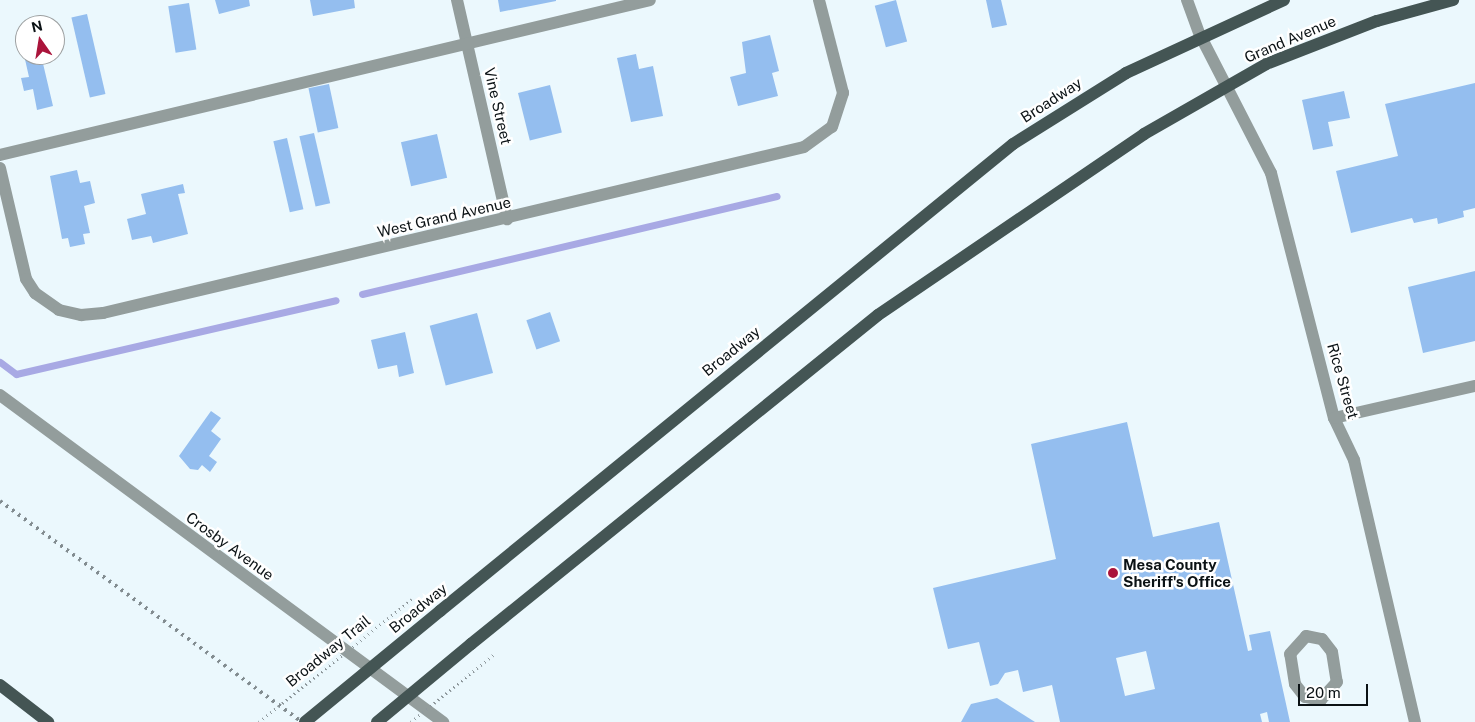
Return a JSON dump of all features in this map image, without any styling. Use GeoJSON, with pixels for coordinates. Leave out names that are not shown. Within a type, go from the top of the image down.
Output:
{"type":"FeatureCollection","features":[{"type":"Feature","properties":{"kind":"main road"},"geometry":{"type":"LineString","coordinates":[[1200,35],[1284,0]]}},
{"type":"Feature","properties":{"kind":"main road","name":"Grand Avenue"},"geometry":{"type":"LineString","coordinates":[[1227,85],[1323,41],[1453,0]]}},
{"type":"Feature","properties":{"kind":"main road","name":"Broadway"},"geometry":{"type":"LineString","coordinates":[[305,722],[1012,144],[1109,82],[1200,35]]}},
{"type":"Feature","properties":{"kind":"main road"},"geometry":{"type":"LineString","coordinates":[[377,722],[878,315],[1120,150],[1227,85]]}},
{"type":"Feature","properties":{"kind":"main road"},"geometry":{"type":"LineString","coordinates":[[0,685],[48,722]]}},
{"type":"Feature","properties":{"kind":"street","name":"Vine Street"},"geometry":{"type":"LineString","coordinates":[[457,0],[507,219]]}},
{"type":"Feature","properties":{"kind":"street"},"geometry":{"type":"LineString","coordinates":[[0,155],[650,0]]}},
{"type":"Feature","properties":{"kind":"street","name":"West Grand Avenue"},"geometry":{"type":"LineString","coordinates":[[0,168],[26,279],[45,302],[81,316],[103,313],[507,219],[804,147],[820,139],[838,114],[843,93],[840,67],[819,0]]}},
{"type":"Feature","properties":{"kind":"street","name":"Rice Street"},"geometry":{"type":"LineString","coordinates":[[1188,0],[1200,35],[1271,173],[1334,418],[1354,460],[1415,722]]}},
{"type":"Feature","properties":{"kind":"street"},"geometry":{"type":"LineString","coordinates":[[1334,418],[1475,386]]}},
{"type":"Feature","properties":{"kind":"street","name":"Crosby Avenue"},"geometry":{"type":"LineString","coordinates":[[0,395],[443,722]]}},
{"type":"Feature","properties":{"kind":"street"},"geometry":{"type":"LineString","coordinates":[[1306,636],[1322,638],[1332,652],[1337,682],[1329,696],[1313,700],[1299,692],[1290,654],[1306,636]]}},
{"type":"Feature","properties":{"kind":"path","name":"Broadway Trail"},"geometry":{"type":"LineString","coordinates":[[259,722],[412,600]]}},
{"type":"Feature","properties":{"kind":"path"},"geometry":{"type":"LineString","coordinates":[[412,722],[494,654]]}},
{"type":"Feature","properties":{"kind":"building"},"geometry":{"type":"Polygon","coordinates":[[[215,0],[249,0],[250,6],[219,14],[215,0]]]}},
{"type":"Feature","properties":{"kind":"building"},"geometry":{"type":"Polygon","coordinates":[[[310,0],[354,0],[355,8],[313,16],[310,0]]]}},
{"type":"Feature","properties":{"kind":"building"},"geometry":{"type":"Polygon","coordinates":[[[498,0],[556,0],[556,1],[500,12],[498,0]]]}},
{"type":"Feature","properties":{"kind":"building"},"geometry":{"type":"Polygon","coordinates":[[[896,0],[907,42],[886,47],[875,6],[896,0]]]}},
{"type":"Feature","properties":{"kind":"building"},"geometry":{"type":"Polygon","coordinates":[[[986,0],[1001,0],[1007,25],[992,28],[986,0]]]}},
{"type":"Feature","properties":{"kind":"building"},"geometry":{"type":"Polygon","coordinates":[[[189,3],[196,49],[176,53],[168,6],[189,3]]]}},
{"type":"Feature","properties":{"kind":"building"},"geometry":{"type":"Polygon","coordinates":[[[87,14],[105,94],[90,97],[71,18],[87,14]]]}},
{"type":"Feature","properties":{"kind":"building"},"geometry":{"type":"Polygon","coordinates":[[[770,35],[779,71],[772,73],[778,96],[738,106],[730,77],[746,73],[742,42],[770,35]]]}},
{"type":"Feature","properties":{"kind":"building"},"geometry":{"type":"Polygon","coordinates":[[[636,54],[639,69],[653,66],[663,116],[631,122],[617,58],[636,54]]]}},
{"type":"Feature","properties":{"kind":"building"},"geometry":{"type":"Polygon","coordinates":[[[26,65],[43,65],[53,106],[37,110],[33,89],[24,91],[21,78],[29,77],[26,65]]]}},
{"type":"Feature","properties":{"kind":"building"},"geometry":{"type":"Polygon","coordinates":[[[1475,83],[1475,208],[1463,211],[1464,217],[1438,224],[1437,218],[1414,223],[1412,218],[1351,233],[1336,171],[1398,156],[1385,104],[1475,83]]]}},
{"type":"Feature","properties":{"kind":"building"},"geometry":{"type":"Polygon","coordinates":[[[329,84],[338,128],[318,132],[308,88],[329,84]]]}},
{"type":"Feature","properties":{"kind":"building"},"geometry":{"type":"Polygon","coordinates":[[[550,85],[562,133],[530,141],[518,93],[550,85]]]}},
{"type":"Feature","properties":{"kind":"building"},"geometry":{"type":"Polygon","coordinates":[[[1344,91],[1350,118],[1328,122],[1333,146],[1313,150],[1302,100],[1344,91]]]}},
{"type":"Feature","properties":{"kind":"building"},"geometry":{"type":"Polygon","coordinates":[[[314,133],[330,203],[316,207],[299,136],[314,133]]]}},
{"type":"Feature","properties":{"kind":"building"},"geometry":{"type":"Polygon","coordinates":[[[437,134],[447,178],[411,186],[401,142],[437,134]]]}},
{"type":"Feature","properties":{"kind":"building"},"geometry":{"type":"Polygon","coordinates":[[[287,138],[303,209],[290,212],[273,141],[287,138]]]}},
{"type":"Feature","properties":{"kind":"building"},"geometry":{"type":"Polygon","coordinates":[[[77,170],[80,183],[90,181],[95,203],[84,206],[90,233],[83,234],[85,244],[70,247],[68,238],[62,239],[50,176],[77,170]]]}},
{"type":"Feature","properties":{"kind":"building"},"geometry":{"type":"Polygon","coordinates":[[[183,184],[185,193],[178,194],[188,234],[153,243],[151,236],[132,240],[127,219],[146,214],[141,194],[183,184]]]}},
{"type":"Feature","properties":{"kind":"building"},"geometry":{"type":"Polygon","coordinates":[[[1475,271],[1475,341],[1423,353],[1408,287],[1475,271]]]}},
{"type":"Feature","properties":{"kind":"building"},"geometry":{"type":"Polygon","coordinates":[[[550,312],[560,341],[536,349],[526,320],[550,312]]]}},
{"type":"Feature","properties":{"kind":"building"},"geometry":{"type":"Polygon","coordinates":[[[477,313],[493,373],[446,386],[430,326],[477,313]]]}},
{"type":"Feature","properties":{"kind":"building"},"geometry":{"type":"Polygon","coordinates":[[[405,332],[414,373],[399,377],[397,365],[378,369],[371,340],[405,332]]]}},
{"type":"Feature","properties":{"kind":"building"},"geometry":{"type":"Polygon","coordinates":[[[211,411],[221,418],[211,431],[221,439],[209,456],[217,462],[210,472],[202,465],[198,470],[190,469],[179,456],[211,411]]]}},
{"type":"Feature","properties":{"kind":"building","name":"Mesa County Sheriff's Office"},"geometry":{"type":"Polygon","coordinates":[[[1127,422],[1153,537],[1219,522],[1248,651],[1252,650],[1249,635],[1270,631],[1290,722],[1269,722],[1267,712],[1260,714],[1262,722],[1060,722],[1052,685],[1023,692],[1018,670],[1005,673],[998,684],[990,686],[979,642],[948,649],[933,588],[1056,559],[1031,444],[1127,422]],[[1146,651],[1116,658],[1125,696],[1155,689],[1146,651]]]}},
{"type":"Feature","properties":{"kind":"building"},"geometry":{"type":"Polygon","coordinates":[[[997,698],[1035,722],[961,722],[971,704],[997,698]]]}},
{"type":"Feature","properties":{"kind":"waterway"},"geometry":{"type":"LineString","coordinates":[[362,294],[777,196]]}},
{"type":"Feature","properties":{"kind":"waterway"},"geometry":{"type":"LineString","coordinates":[[0,362],[16,374],[336,300]]}},
{"type":"Feature","properties":{"kind":"railway"},"geometry":{"type":"LineString","coordinates":[[0,501],[302,722]]}},
{"type":"Feature","properties":{"kind":"place","name":"Mesa County Sheriff's Office"},"geometry":{"type":"Point","coordinates":[1113,573]}}]}
